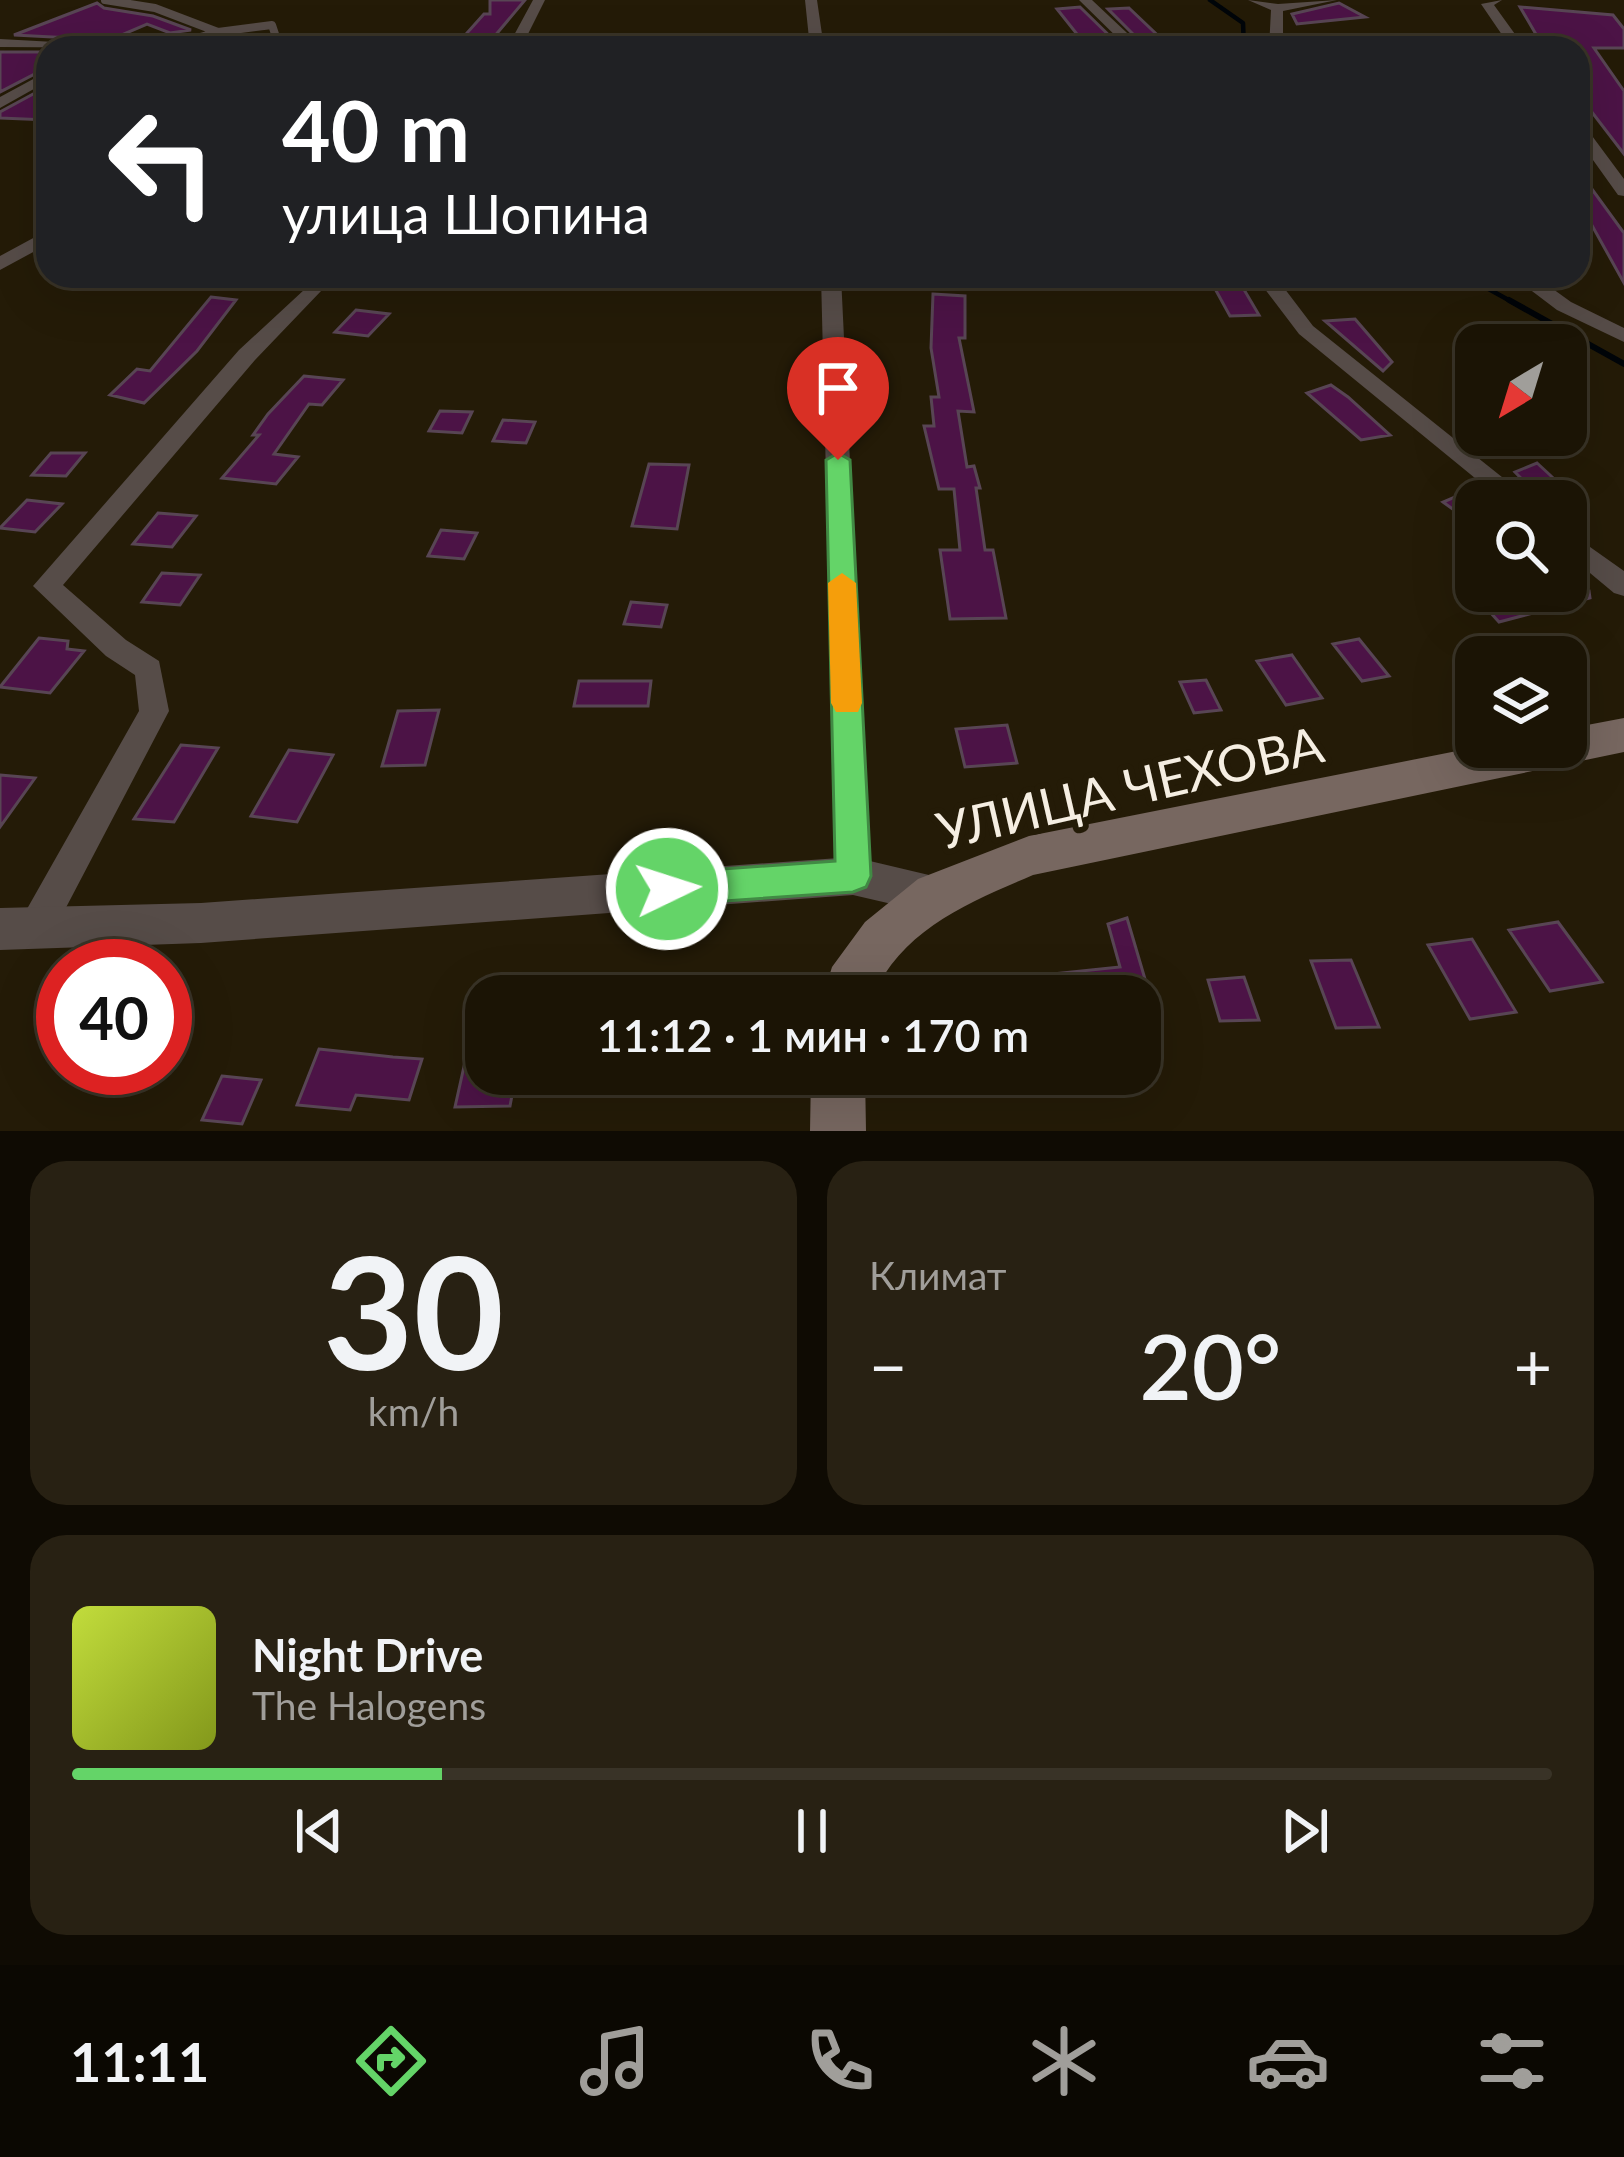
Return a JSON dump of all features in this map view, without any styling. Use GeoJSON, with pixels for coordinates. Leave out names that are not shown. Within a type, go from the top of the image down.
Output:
{"type":"FeatureCollection","features":[{"type":"Feature","properties":{"kind":"main road","name":"УЛИЦА ЧЕХОВА"},"geometry":{"type":"LineString","coordinates":[[1587,743],[1624,735]]}},
{"type":"Feature","properties":{"kind":"main road","name":"УЛИЦА ЧЕХОВА"},"geometry":{"type":"LineString","coordinates":[[935,894],[1029,856],[1462,768]]}},
{"type":"Feature","properties":{"kind":"main road"},"geometry":{"type":"LineString","coordinates":[[856,975],[882,938],[935,894]]}},
{"type":"Feature","properties":{"kind":"main road"},"geometry":{"type":"LineString","coordinates":[[838,1095],[838,1131]]}},
{"type":"Feature","properties":{"kind":"street"},"geometry":{"type":"LineString","coordinates":[[520,36],[539,0]]}},
{"type":"Feature","properties":{"kind":"street"},"geometry":{"type":"LineString","coordinates":[[812,0],[816,36]]}},
{"type":"Feature","properties":{"kind":"street"},"geometry":{"type":"LineString","coordinates":[[1085,0],[1123,36]]}},
{"type":"Feature","properties":{"kind":"street"},"geometry":{"type":"LineString","coordinates":[[1254,0],[1277,8],[1331,0]]}},
{"type":"Feature","properties":{"kind":"street"},"geometry":{"type":"LineString","coordinates":[[1496,0],[1487,4],[1510,36]]}},
{"type":"Feature","properties":{"kind":"street"},"geometry":{"type":"LineString","coordinates":[[1276,36],[1277,8]]}},
{"type":"Feature","properties":{"kind":"street"},"geometry":{"type":"LineString","coordinates":[[0,43],[36,45]]}},
{"type":"Feature","properties":{"kind":"street"},"geometry":{"type":"LineString","coordinates":[[4,100],[36,82]]}},
{"type":"Feature","properties":{"kind":"street"},"geometry":{"type":"LineString","coordinates":[[4,100],[36,100]]}},
{"type":"Feature","properties":{"kind":"street"},"geometry":{"type":"LineString","coordinates":[[1590,144],[1624,191]]}},
{"type":"Feature","properties":{"kind":"street"},"geometry":{"type":"LineString","coordinates":[[0,263],[36,243]]}},
{"type":"Feature","properties":{"kind":"street"},"geometry":{"type":"LineString","coordinates":[[18,928],[154,712],[148,669],[116,648],[47,586],[247,355],[313,288]]}},
{"type":"Feature","properties":{"kind":"street"},"geometry":{"type":"LineString","coordinates":[[831,288],[853,876]]}},
{"type":"Feature","properties":{"kind":"street"},"geometry":{"type":"LineString","coordinates":[[1274,288],[1306,330],[1493,480]]}},
{"type":"Feature","properties":{"kind":"street"},"geometry":{"type":"LineString","coordinates":[[1539,288],[1624,335]]}},
{"type":"Feature","properties":{"kind":"street"},"geometry":{"type":"LineString","coordinates":[[1587,556],[1624,586]]}},
{"type":"Feature","properties":{"kind":"street","name":"УЛИЦА ЧЕХОВА"},"geometry":{"type":"LineString","coordinates":[[18,928],[201,922],[853,876],[935,894]]}},
{"type":"Feature","properties":{"kind":"lane"},"geometry":{"type":"LineString","coordinates":[[105,0],[155,8],[218,32]]}},
{"type":"Feature","properties":{"kind":"lane"},"geometry":{"type":"LineString","coordinates":[[155,8],[170,0]]}},
{"type":"Feature","properties":{"kind":"lane"},"geometry":{"type":"LineString","coordinates":[[204,36],[272,26],[274,36]]}},
{"type":"Feature","properties":{"kind":"building"},"geometry":{"type":"Polygon","coordinates":[[[490,0],[525,0],[495,36],[464,36],[484,14],[490,14],[490,0]]]}},
{"type":"Feature","properties":{"kind":"building"},"geometry":{"type":"Polygon","coordinates":[[[97,3],[191,30],[170,33],[147,24],[119,36],[14,35],[97,3]]]}},
{"type":"Feature","properties":{"kind":"building"},"geometry":{"type":"Polygon","coordinates":[[[1339,3],[1365,17],[1297,24],[1292,14],[1339,3]]]}},
{"type":"Feature","properties":{"kind":"building"},"geometry":{"type":"Polygon","coordinates":[[[1080,7],[1110,36],[1078,36],[1057,9],[1080,7]]]}},
{"type":"Feature","properties":{"kind":"building"},"geometry":{"type":"Polygon","coordinates":[[[1520,7],[1613,15],[1624,29],[1624,48],[1594,48],[1624,91],[1624,154],[1590,110],[1590,36],[1537,36],[1520,7]]]}},
{"type":"Feature","properties":{"kind":"building"},"geometry":{"type":"Polygon","coordinates":[[[1129,8],[1158,36],[1135,36],[1108,9],[1129,8]]]}},
{"type":"Feature","properties":{"kind":"building"},"geometry":{"type":"Polygon","coordinates":[[[0,52],[36,52],[36,73],[0,92],[0,52]]]}},
{"type":"Feature","properties":{"kind":"building"},"geometry":{"type":"Polygon","coordinates":[[[36,92],[36,120],[0,118],[0,112],[36,92]]]}},
{"type":"Feature","properties":{"kind":"building"},"geometry":{"type":"Polygon","coordinates":[[[1590,186],[1624,233],[1624,283],[1590,222],[1590,186]]]}},
{"type":"Feature","properties":{"kind":"building"},"geometry":{"type":"Polygon","coordinates":[[[1215,288],[1243,288],[1259,315],[1230,316],[1215,288]]]}},
{"type":"Feature","properties":{"kind":"building"},"geometry":{"type":"Polygon","coordinates":[[[933,294],[965,296],[965,338],[959,338],[974,412],[958,411],[967,467],[974,466],[980,488],[976,488],[985,550],[993,550],[1006,618],[950,619],[940,550],[960,550],[954,489],[939,489],[924,426],[934,426],[931,397],[939,397],[931,348],[933,294]]]}},
{"type":"Feature","properties":{"kind":"building"},"geometry":{"type":"Polygon","coordinates":[[[211,297],[236,300],[197,351],[144,403],[110,395],[137,369],[150,371],[211,297]]]}},
{"type":"Feature","properties":{"kind":"building"},"geometry":{"type":"Polygon","coordinates":[[[356,310],[389,314],[368,336],[335,332],[356,310]]]}},
{"type":"Feature","properties":{"kind":"building"},"geometry":{"type":"Polygon","coordinates":[[[1355,319],[1392,362],[1383,371],[1325,321],[1355,319]]]}},
{"type":"Feature","properties":{"kind":"building"},"geometry":{"type":"Polygon","coordinates":[[[304,376],[343,380],[322,405],[309,404],[274,454],[298,457],[276,484],[222,478],[259,435],[253,435],[268,414],[304,376]]]}},
{"type":"Feature","properties":{"kind":"building"},"geometry":{"type":"Polygon","coordinates":[[[1331,385],[1390,435],[1361,440],[1307,393],[1331,385]]]}},
{"type":"Feature","properties":{"kind":"building"},"geometry":{"type":"Polygon","coordinates":[[[440,411],[472,412],[462,433],[429,431],[440,411]]]}},
{"type":"Feature","properties":{"kind":"building"},"geometry":{"type":"Polygon","coordinates":[[[503,420],[535,422],[526,443],[493,441],[503,420]]]}},
{"type":"Feature","properties":{"kind":"building"},"geometry":{"type":"Polygon","coordinates":[[[51,453],[85,453],[66,476],[32,475],[51,453]]]}},
{"type":"Feature","properties":{"kind":"building"},"geometry":{"type":"Polygon","coordinates":[[[1537,463],[1555,480],[1523,480],[1515,472],[1537,463]]]}},
{"type":"Feature","properties":{"kind":"building"},"geometry":{"type":"Polygon","coordinates":[[[649,464],[689,465],[677,529],[632,526],[649,464]]]}},
{"type":"Feature","properties":{"kind":"building"},"geometry":{"type":"Polygon","coordinates":[[[27,500],[62,504],[35,532],[0,528],[27,500]]]}},
{"type":"Feature","properties":{"kind":"building"},"geometry":{"type":"Polygon","coordinates":[[[158,513],[196,516],[172,547],[133,544],[158,513]]]}},
{"type":"Feature","properties":{"kind":"building"},"geometry":{"type":"Polygon","coordinates":[[[441,530],[477,533],[464,559],[428,556],[441,530]]]}},
{"type":"Feature","properties":{"kind":"building"},"geometry":{"type":"Polygon","coordinates":[[[162,573],[200,575],[180,605],[142,602],[162,573]]]}},
{"type":"Feature","properties":{"kind":"building"},"geometry":{"type":"Polygon","coordinates":[[[631,602],[667,605],[661,627],[624,624],[631,602]]]}},
{"type":"Feature","properties":{"kind":"building"},"geometry":{"type":"Polygon","coordinates":[[[1490,612],[1537,612],[1499,622],[1490,612]]]}},
{"type":"Feature","properties":{"kind":"building"},"geometry":{"type":"Polygon","coordinates":[[[39,638],[68,641],[67,649],[84,651],[50,693],[0,687],[39,638]]]}},
{"type":"Feature","properties":{"kind":"building"},"geometry":{"type":"Polygon","coordinates":[[[1359,639],[1389,676],[1362,681],[1333,644],[1359,639]]]}},
{"type":"Feature","properties":{"kind":"building"},"geometry":{"type":"Polygon","coordinates":[[[1292,655],[1322,698],[1286,705],[1257,661],[1292,655]]]}},
{"type":"Feature","properties":{"kind":"building"},"geometry":{"type":"Polygon","coordinates":[[[1206,680],[1221,710],[1194,713],[1180,682],[1206,680]]]}},
{"type":"Feature","properties":{"kind":"building"},"geometry":{"type":"Polygon","coordinates":[[[579,681],[651,681],[648,706],[574,706],[579,681]]]}},
{"type":"Feature","properties":{"kind":"building"},"geometry":{"type":"Polygon","coordinates":[[[439,710],[425,765],[382,766],[398,711],[439,710]]]}},
{"type":"Feature","properties":{"kind":"building"},"geometry":{"type":"Polygon","coordinates":[[[1007,725],[1017,763],[965,767],[956,729],[1007,725]]]}},
{"type":"Feature","properties":{"kind":"building"},"geometry":{"type":"Polygon","coordinates":[[[181,745],[218,748],[174,822],[134,819],[181,745]]]}},
{"type":"Feature","properties":{"kind":"building"},"geometry":{"type":"Polygon","coordinates":[[[289,750],[333,755],[297,822],[251,816],[289,750]]]}},
{"type":"Feature","properties":{"kind":"building"},"geometry":{"type":"Polygon","coordinates":[[[0,775],[35,778],[0,827],[0,775]]]}},
{"type":"Feature","properties":{"kind":"building"},"geometry":{"type":"Polygon","coordinates":[[[1127,918],[1144,975],[1052,975],[1120,967],[1108,924],[1127,918]]]}},
{"type":"Feature","properties":{"kind":"building"},"geometry":{"type":"Polygon","coordinates":[[[1558,922],[1602,982],[1550,991],[1509,930],[1558,922]]]}},
{"type":"Feature","properties":{"kind":"building"},"geometry":{"type":"Polygon","coordinates":[[[1472,939],[1516,1012],[1470,1019],[1428,945],[1472,939]]]}},
{"type":"Feature","properties":{"kind":"building"},"geometry":{"type":"Polygon","coordinates":[[[1351,960],[1379,1027],[1336,1028],[1311,961],[1351,960]]]}},
{"type":"Feature","properties":{"kind":"building"},"geometry":{"type":"Polygon","coordinates":[[[1244,977],[1259,1020],[1220,1021],[1208,980],[1244,977]]]}},
{"type":"Feature","properties":{"kind":"building"},"geometry":{"type":"Polygon","coordinates":[[[319,1049],[422,1059],[409,1100],[356,1095],[350,1110],[297,1105],[319,1049]]]}},
{"type":"Feature","properties":{"kind":"building"},"geometry":{"type":"Polygon","coordinates":[[[465,1062],[465,1095],[512,1095],[510,1106],[455,1107],[465,1062]]]}},
{"type":"Feature","properties":{"kind":"building"},"geometry":{"type":"Polygon","coordinates":[[[222,1076],[261,1080],[242,1124],[202,1120],[222,1076]]]}},
{"type":"Feature","properties":{"kind":"waterway"},"geometry":{"type":"LineString","coordinates":[[1210,0],[1243,23],[1244,36]]}},
{"type":"Feature","properties":{"kind":"waterway"},"geometry":{"type":"LineString","coordinates":[[1487,288],[1514,303]]}},
{"type":"Feature","properties":{"kind":"waterway"},"geometry":{"type":"LineString","coordinates":[[1509,300],[1624,364]]}},
{"type":"Feature","properties":{"kind":"slow traffic"},"geometry":{"type":"LineString","coordinates":[[842,583],[847,703]]}},
{"type":"Feature","properties":{"kind":"route"},"geometry":{"type":"LineString","coordinates":[[667,889],[853,876],[838,460]]}}]}
